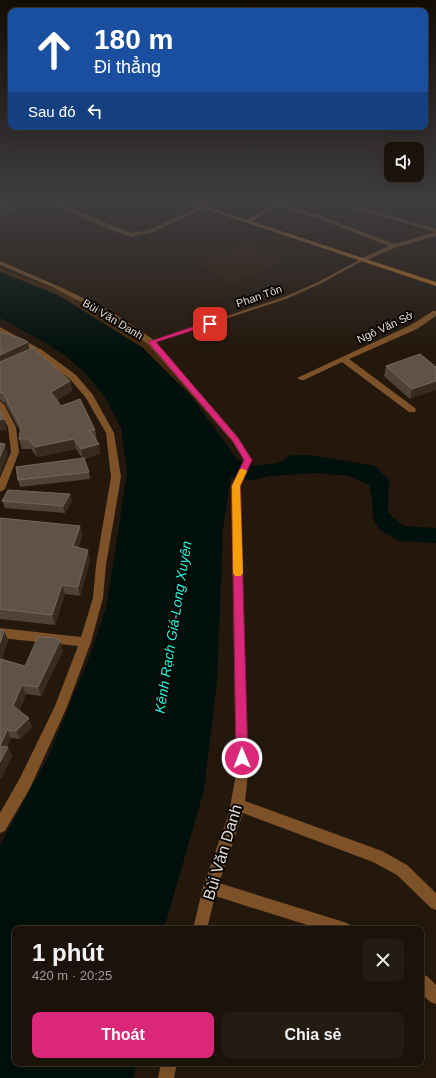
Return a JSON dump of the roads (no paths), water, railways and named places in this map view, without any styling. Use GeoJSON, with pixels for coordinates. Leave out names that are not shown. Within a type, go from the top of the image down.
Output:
{"type":"FeatureCollection","features":[{"type":"Feature","properties":{"kind":"main road"},"geometry":{"type":"LineString","coordinates":[[337,251],[436,284]]}},
{"type":"Feature","properties":{"kind":"street","name":"Phan Tôn"},"geometry":{"type":"LineString","coordinates":[[362,260],[382,251]]}},
{"type":"Feature","properties":{"kind":"street","name":"Bùi Văn Danh"},"geometry":{"type":"LineString","coordinates":[[0,263],[56,287],[106,312],[151,342],[236,439],[248,460],[236,486],[242,774],[237,809],[211,883],[201,926]]}},
{"type":"Feature","properties":{"kind":"street","name":"Ngô Văn Sở"},"geometry":{"type":"LineString","coordinates":[[301,378],[414,327],[436,313]]}},
{"type":"Feature","properties":{"kind":"street"},"geometry":{"type":"LineString","coordinates":[[0,329],[73,377],[90,397],[110,433],[116,477],[101,565],[98,598],[85,642],[58,713],[25,783],[0,826]]}},
{"type":"Feature","properties":{"kind":"street"},"geometry":{"type":"LineString","coordinates":[[343,359],[412,410]]}},
{"type":"Feature","properties":{"kind":"street"},"geometry":{"type":"LineString","coordinates":[[0,404],[12,427],[15,452],[0,489]]}},
{"type":"Feature","properties":{"kind":"street"},"geometry":{"type":"LineString","coordinates":[[0,633],[85,642]]}},
{"type":"Feature","properties":{"kind":"street"},"geometry":{"type":"LineString","coordinates":[[237,809],[377,856],[402,870],[436,902]]}},
{"type":"Feature","properties":{"kind":"street"},"geometry":{"type":"LineString","coordinates":[[211,883],[335,926]]}},
{"type":"Feature","properties":{"kind":"street"},"geometry":{"type":"LineString","coordinates":[[424,985],[436,996]]}},
{"type":"Feature","properties":{"kind":"street"},"geometry":{"type":"LineString","coordinates":[[166,1078],[168,1066]]}},
{"type":"Feature","properties":{"kind":"lane","name":"Phan Tôn"},"geometry":{"type":"LineString","coordinates":[[151,342],[285,298],[319,283],[362,260]]}},
{"type":"Feature","properties":{"kind":"water","name":"Kênh Rạch Giá-Long Xuyên"},"geometry":{"type":"Polygon","coordinates":[[[0,272],[58,295],[143,348],[190,395],[238,460],[255,466],[278,463],[291,455],[311,455],[375,466],[389,480],[388,513],[404,526],[436,528],[436,543],[399,541],[380,530],[373,519],[372,497],[369,485],[349,476],[318,473],[270,476],[252,480],[231,477],[223,529],[217,681],[204,790],[165,926],[12,926],[12,1066],[136,1066],[133,1078],[0,1078],[0,845],[49,755],[92,650],[107,604],[127,473],[121,428],[105,397],[85,373],[66,356],[0,318],[0,272]]]}}]}
